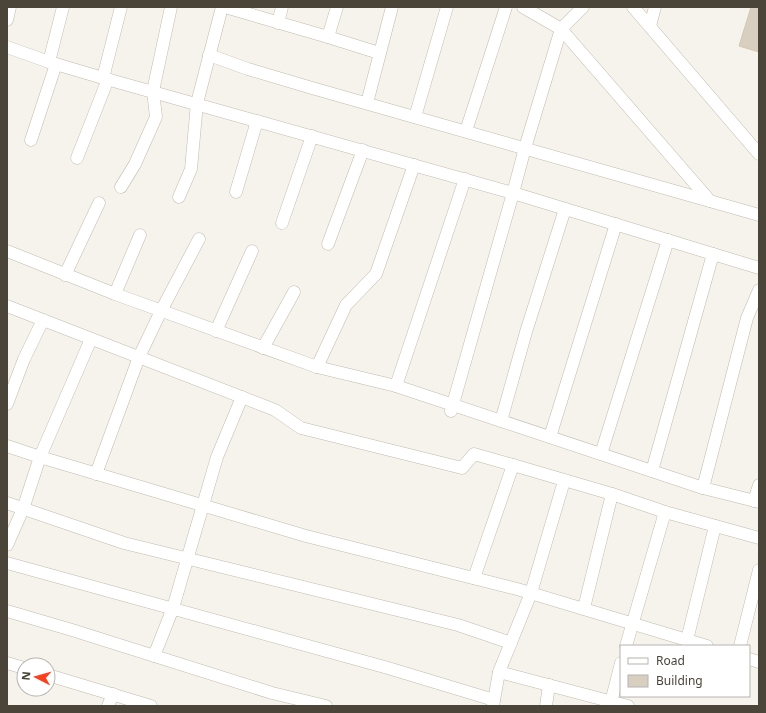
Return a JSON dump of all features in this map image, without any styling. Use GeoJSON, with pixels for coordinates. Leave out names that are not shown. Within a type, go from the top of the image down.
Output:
{"type":"FeatureCollection","features":[{"type":"Feature","properties":{"kind":"street"},"geometry":{"type":"LineString","coordinates":[[7,20],[10,7]]}},
{"type":"Feature","properties":{"kind":"street"},"geometry":{"type":"LineString","coordinates":[[31,140],[52,63],[63,7]]}},
{"type":"Feature","properties":{"kind":"street"},"geometry":{"type":"LineString","coordinates":[[77,158],[106,78],[121,7]]}},
{"type":"Feature","properties":{"kind":"street"},"geometry":{"type":"LineString","coordinates":[[121,187],[135,164],[156,117],[153,91],[171,7]]}},
{"type":"Feature","properties":{"kind":"street"},"geometry":{"type":"LineString","coordinates":[[179,197],[190,169],[197,103],[222,7]]}},
{"type":"Feature","properties":{"kind":"street"},"geometry":{"type":"LineString","coordinates":[[225,7],[379,53]]}},
{"type":"Feature","properties":{"kind":"street"},"geometry":{"type":"LineString","coordinates":[[278,23],[282,7]]}},
{"type":"Feature","properties":{"kind":"street"},"geometry":{"type":"LineString","coordinates":[[328,37],[337,7]]}},
{"type":"Feature","properties":{"kind":"street"},"geometry":{"type":"LineString","coordinates":[[367,103],[392,7]]}},
{"type":"Feature","properties":{"kind":"street"},"geometry":{"type":"LineString","coordinates":[[415,117],[447,7]]}},
{"type":"Feature","properties":{"kind":"street"},"geometry":{"type":"LineString","coordinates":[[466,131],[506,7]]}},
{"type":"Feature","properties":{"kind":"street"},"geometry":{"type":"LineString","coordinates":[[523,7],[561,29],[710,201]]}},
{"type":"Feature","properties":{"kind":"street"},"geometry":{"type":"LineString","coordinates":[[452,408],[513,193],[524,148],[561,29],[584,7]]}},
{"type":"Feature","properties":{"kind":"street"},"geometry":{"type":"LineString","coordinates":[[633,7],[759,154]]}},
{"type":"Feature","properties":{"kind":"street"},"geometry":{"type":"LineString","coordinates":[[650,26],[655,7]]}},
{"type":"Feature","properties":{"kind":"street"},"geometry":{"type":"LineString","coordinates":[[7,47],[52,63],[465,179],[759,268]]}},
{"type":"Feature","properties":{"kind":"street"},"geometry":{"type":"LineString","coordinates":[[209,55],[255,71],[759,215]]}},
{"type":"Feature","properties":{"kind":"street"},"geometry":{"type":"LineString","coordinates":[[236,192],[258,121]]}},
{"type":"Feature","properties":{"kind":"street"},"geometry":{"type":"LineString","coordinates":[[282,222],[312,136]]}},
{"type":"Feature","properties":{"kind":"street"},"geometry":{"type":"LineString","coordinates":[[328,244],[363,150]]}},
{"type":"Feature","properties":{"kind":"street"},"geometry":{"type":"LineString","coordinates":[[317,367],[346,305],[376,274],[414,165]]}},
{"type":"Feature","properties":{"kind":"street"},"geometry":{"type":"LineString","coordinates":[[396,386],[465,179]]}},
{"type":"Feature","properties":{"kind":"street"},"geometry":{"type":"LineString","coordinates":[[65,275],[99,203]]}},
{"type":"Feature","properties":{"kind":"street"},"geometry":{"type":"LineString","coordinates":[[501,421],[526,332],[565,209]]}},
{"type":"Feature","properties":{"kind":"street"},"geometry":{"type":"LineString","coordinates":[[550,437],[616,224]]}},
{"type":"Feature","properties":{"kind":"street"},"geometry":{"type":"LineString","coordinates":[[115,294],[140,235]]}},
{"type":"Feature","properties":{"kind":"street"},"geometry":{"type":"LineString","coordinates":[[96,474],[139,357],[161,311],[199,239]]}},
{"type":"Feature","properties":{"kind":"street"},"geometry":{"type":"LineString","coordinates":[[601,454],[668,240]]}},
{"type":"Feature","properties":{"kind":"street"},"geometry":{"type":"LineString","coordinates":[[7,251],[115,294],[317,367],[396,386],[452,408],[501,421],[703,488],[756,502],[759,485]]}},
{"type":"Feature","properties":{"kind":"street"},"geometry":{"type":"LineString","coordinates":[[216,331],[252,251]]}},
{"type":"Feature","properties":{"kind":"street"},"geometry":{"type":"LineString","coordinates":[[652,471],[713,254]]}},
{"type":"Feature","properties":{"kind":"street"},"geometry":{"type":"LineString","coordinates":[[703,488],[747,318],[759,290]]}},
{"type":"Feature","properties":{"kind":"street"},"geometry":{"type":"LineString","coordinates":[[263,348],[294,292]]}},
{"type":"Feature","properties":{"kind":"street"},"geometry":{"type":"LineString","coordinates":[[7,306],[275,410],[301,428],[462,468],[474,454],[612,494],[665,512],[759,538]]}},
{"type":"Feature","properties":{"kind":"street"},"geometry":{"type":"LineString","coordinates":[[7,404],[24,360],[43,320]]}},
{"type":"Feature","properties":{"kind":"street"},"geometry":{"type":"LineString","coordinates":[[7,545],[23,509],[40,457],[91,339]]}},
{"type":"Feature","properties":{"kind":"street"},"geometry":{"type":"LineString","coordinates":[[154,656],[173,608],[217,457],[242,397]]}},
{"type":"Feature","properties":{"kind":"street"},"geometry":{"type":"LineString","coordinates":[[7,446],[306,536],[531,593],[704,645]]}},
{"type":"Feature","properties":{"kind":"street"},"geometry":{"type":"LineString","coordinates":[[474,578],[513,465]]}},
{"type":"Feature","properties":{"kind":"street"},"geometry":{"type":"LineString","coordinates":[[7,563],[388,668],[493,703],[499,672],[531,593],[564,480]]}},
{"type":"Feature","properties":{"kind":"street"},"geometry":{"type":"LineString","coordinates":[[584,608],[612,494]]}},
{"type":"Feature","properties":{"kind":"street"},"geometry":{"type":"LineString","coordinates":[[7,503],[124,544],[450,624],[511,643]]}},
{"type":"Feature","properties":{"kind":"street"},"geometry":{"type":"LineString","coordinates":[[626,645],[665,512]]}},
{"type":"Feature","properties":{"kind":"street"},"geometry":{"type":"LineString","coordinates":[[687,640],[715,526]]}},
{"type":"Feature","properties":{"kind":"street"},"geometry":{"type":"LineString","coordinates":[[740,645],[759,570]]}},
{"type":"Feature","properties":{"kind":"street"},"geometry":{"type":"LineString","coordinates":[[7,611],[272,693],[326,706]]}},
{"type":"Feature","properties":{"kind":"street"},"geometry":{"type":"LineString","coordinates":[[610,704],[620,667]]}},
{"type":"Feature","properties":{"kind":"street"},"geometry":{"type":"LineString","coordinates":[[499,672],[550,685],[610,704],[628,706]]}},
{"type":"Feature","properties":{"kind":"street"},"geometry":{"type":"LineString","coordinates":[[56,677],[151,706]]}},
{"type":"Feature","properties":{"kind":"street"},"geometry":{"type":"LineString","coordinates":[[546,706],[550,685]]}},
{"type":"Feature","properties":{"kind":"street"},"geometry":{"type":"LineString","coordinates":[[108,706],[114,694]]}},
{"type":"Feature","properties":{"kind":"building"},"geometry":{"type":"Polygon","coordinates":[[[751,7],[759,7],[759,52],[739,46],[751,7]]]}}]}
